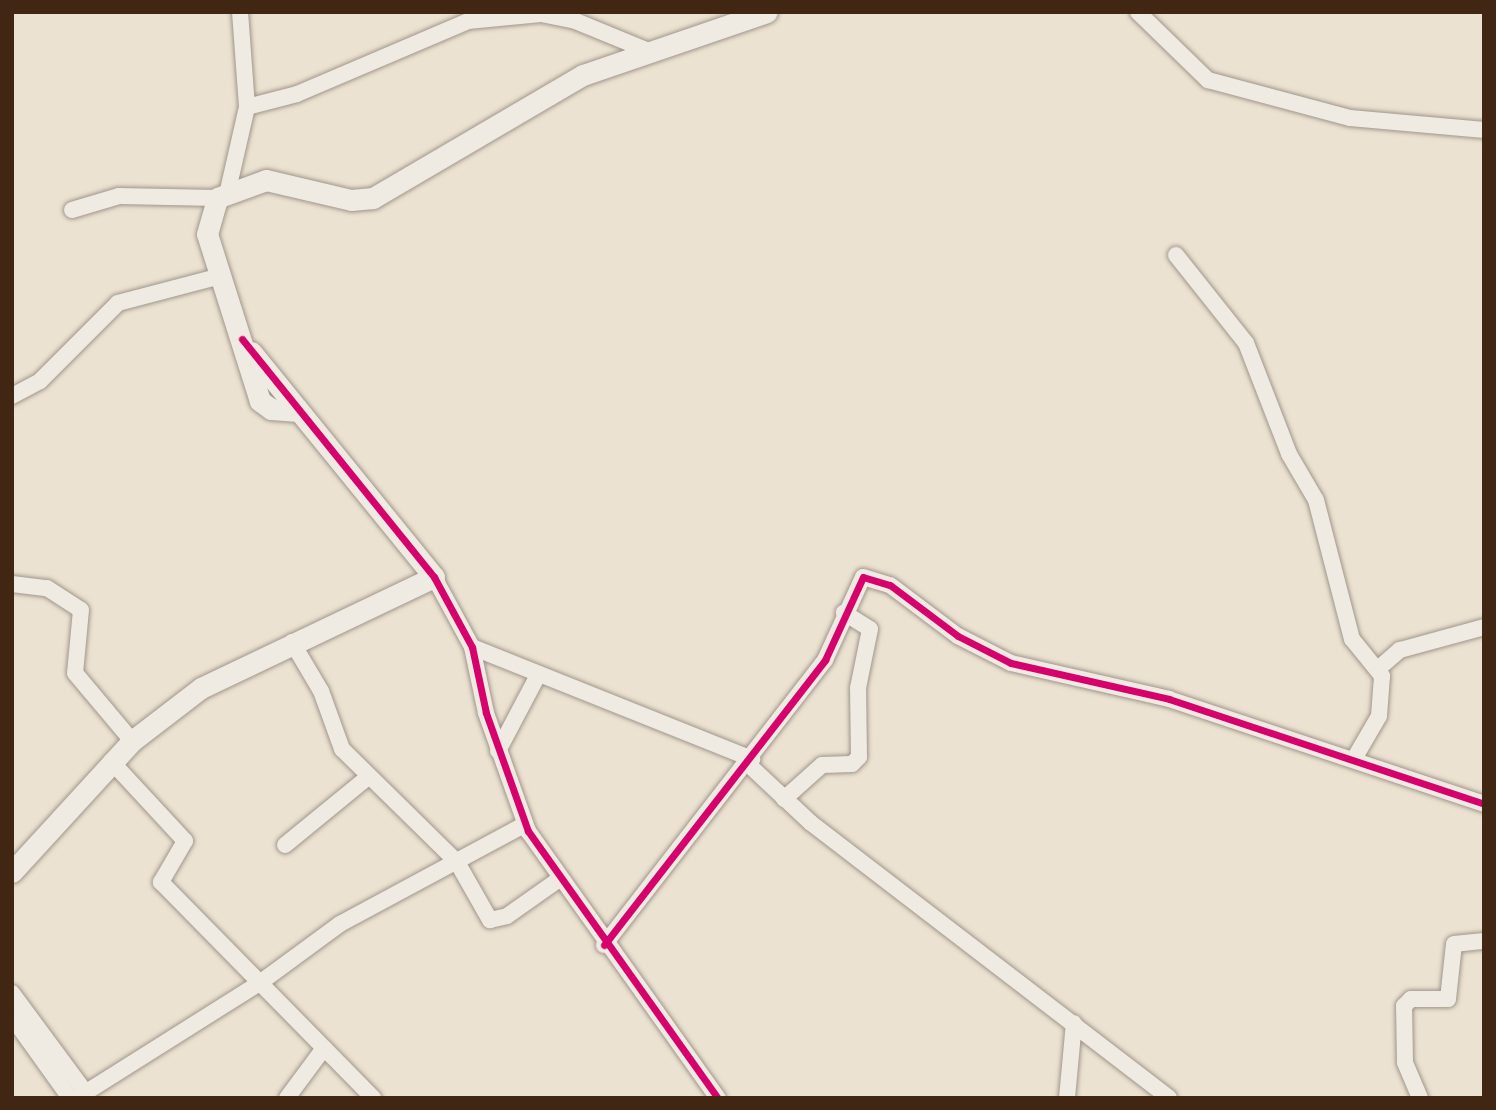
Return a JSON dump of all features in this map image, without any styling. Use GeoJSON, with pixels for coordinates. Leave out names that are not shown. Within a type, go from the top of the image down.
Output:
{"type":"FeatureCollection","features":[{"type":"Feature","properties":{"kind":"street"},"geometry":{"type":"LineString","coordinates":[[240,12],[247,107],[223,194],[206,224],[264,406],[298,411],[434,577],[472,647],[498,751],[524,825],[558,880],[604,945],[718,1098]]}},
{"type":"Feature","properties":{"kind":"street"},"geometry":{"type":"LineString","coordinates":[[72,210],[119,196],[223,194],[266,180],[351,200],[373,198],[583,75],[767,12]]}},
{"type":"Feature","properties":{"kind":"street"},"geometry":{"type":"LineString","coordinates":[[1138,12],[1208,80],[1350,118],[1484,130]]}},
{"type":"Feature","properties":{"kind":"street"},"geometry":{"type":"LineString","coordinates":[[247,107],[297,94],[468,20],[541,14],[573,20],[651,52]]}},
{"type":"Feature","properties":{"kind":"street"},"geometry":{"type":"LineString","coordinates":[[1176,255],[1246,343],[1289,454],[1316,500],[1352,639],[1379,668],[1379,716],[1354,759]]}},
{"type":"Feature","properties":{"kind":"street"},"geometry":{"type":"LineString","coordinates":[[12,396],[40,381],[118,303],[221,276]]}},
{"type":"Feature","properties":{"kind":"street"},"geometry":{"type":"LineString","coordinates":[[12,873],[111,761],[132,741],[201,688],[292,642],[434,577]]}},
{"type":"Feature","properties":{"kind":"street"},"geometry":{"type":"LineString","coordinates":[[604,945],[751,762],[831,651],[860,578],[874,579],[974,646],[1011,663],[1170,699],[1484,804]]}},
{"type":"Feature","properties":{"kind":"street"},"geometry":{"type":"LineString","coordinates":[[12,584],[47,588],[81,610],[75,673],[132,741]]}},
{"type":"Feature","properties":{"kind":"street"},"geometry":{"type":"LineString","coordinates":[[784,799],[821,765],[852,764],[859,758],[858,688],[870,629],[845,614]]}},
{"type":"Feature","properties":{"kind":"street"},"geometry":{"type":"LineString","coordinates":[[1379,668],[1400,650],[1484,626]]}},
{"type":"Feature","properties":{"kind":"street"},"geometry":{"type":"LineString","coordinates":[[292,642],[321,691],[342,749],[367,778],[409,810],[457,862],[490,920],[507,916],[558,880]]}},
{"type":"Feature","properties":{"kind":"street"},"geometry":{"type":"LineString","coordinates":[[472,647],[537,677],[751,762],[784,799],[1170,1098]]}},
{"type":"Feature","properties":{"kind":"street"},"geometry":{"type":"LineString","coordinates":[[498,751],[537,677]]}},
{"type":"Feature","properties":{"kind":"street"},"geometry":{"type":"LineString","coordinates":[[111,761],[185,841],[161,882],[373,1098]]}},
{"type":"Feature","properties":{"kind":"street"},"geometry":{"type":"LineString","coordinates":[[285,845],[367,778]]}},
{"type":"Feature","properties":{"kind":"street"},"geometry":{"type":"LineString","coordinates":[[77,1096],[261,982],[340,924],[524,825]]}},
{"type":"Feature","properties":{"kind":"street"},"geometry":{"type":"LineString","coordinates":[[1420,1098],[1405,1062],[1404,1006],[1411,999],[1448,999],[1454,944],[1484,941]]}},
{"type":"Feature","properties":{"kind":"street"},"geometry":{"type":"LineString","coordinates":[[12,993],[77,1096]]}},
{"type":"Feature","properties":{"kind":"street"},"geometry":{"type":"LineString","coordinates":[[12,1017],[77,1096]]}},
{"type":"Feature","properties":{"kind":"street"},"geometry":{"type":"LineString","coordinates":[[1067,1098],[1074,1023]]}},
{"type":"Feature","properties":{"kind":"street"},"geometry":{"type":"LineString","coordinates":[[288,1098],[324,1048]]}},
{"type":"Feature","properties":{"kind":"cycle path"},"geometry":{"type":"LineString","coordinates":[[242,339],[434,577],[472,647],[486,713],[528,831],[718,1098]]}},
{"type":"Feature","properties":{"kind":"cycle path"},"geometry":{"type":"LineString","coordinates":[[604,945],[825,660],[863,577],[890,585],[958,636],[1011,663],[1169,699],[1484,804]]}}]}
